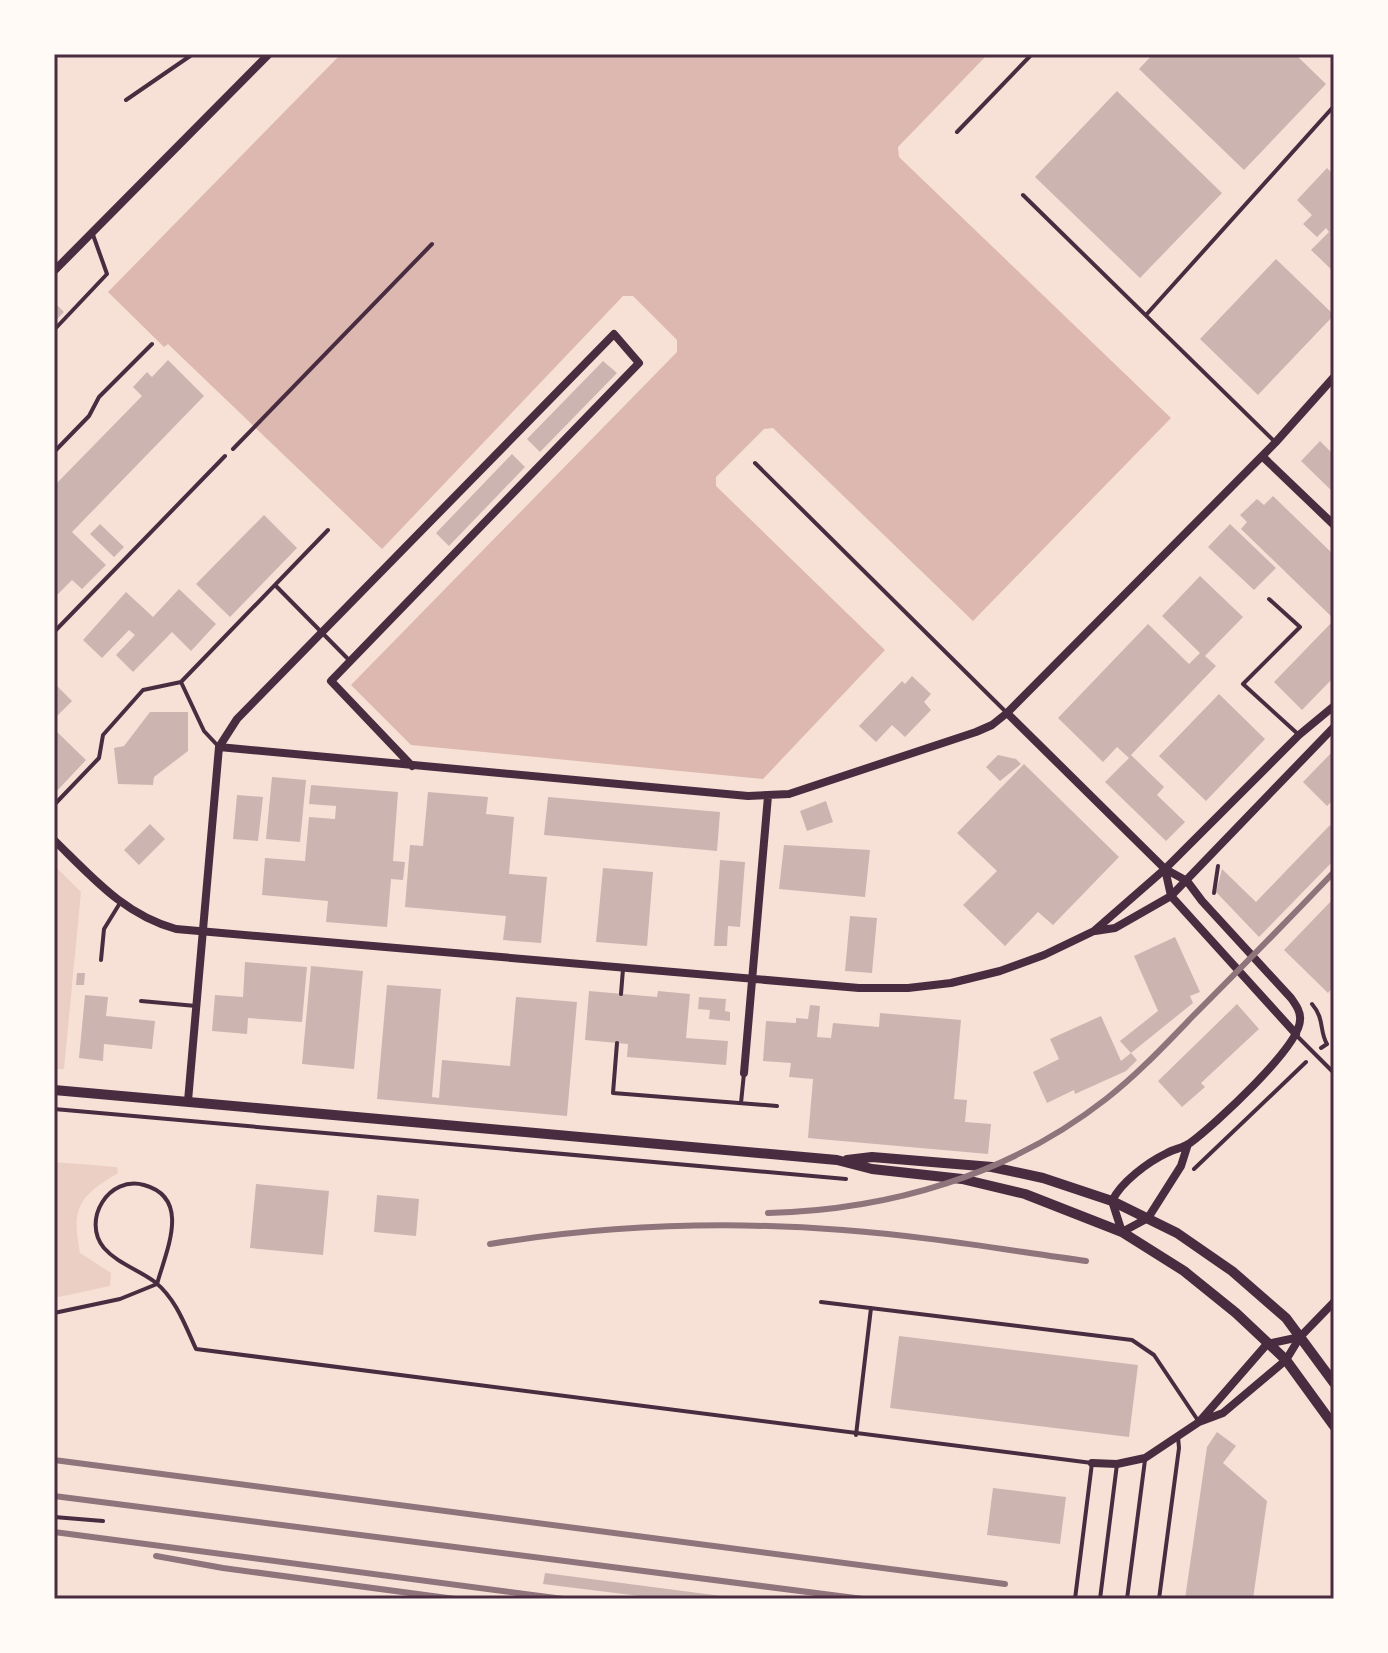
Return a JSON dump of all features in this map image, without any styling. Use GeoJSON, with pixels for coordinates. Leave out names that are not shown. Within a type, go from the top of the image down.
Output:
{"type":"FeatureCollection","features":[{"type":"Feature","properties":{"kind":"street"},"geometry":{"type":"LineString","coordinates":[[54,271],[269,54]]}},
{"type":"Feature","properties":{"kind":"street"},"geometry":{"type":"LineString","coordinates":[[188,1101],[219,747],[237,719],[614,334],[639,363],[331,681],[412,766]]}},
{"type":"Feature","properties":{"kind":"street"},"geometry":{"type":"LineString","coordinates":[[219,747],[768,796],[789,794],[976,732],[1007,713],[1275,443],[1334,377]]}},
{"type":"Feature","properties":{"kind":"street"},"geometry":{"type":"LineString","coordinates":[[1262,456],[1334,525]]}},
{"type":"Feature","properties":{"kind":"street"},"geometry":{"type":"LineString","coordinates":[[1094,931],[1165,869],[1299,735],[1334,706]]}},
{"type":"Feature","properties":{"kind":"street"},"geometry":{"type":"LineString","coordinates":[[1007,713],[1165,869],[1187,881],[1299,1010],[1301,1022],[1296,1034],[1276,1064],[1188,1144],[1164,1154],[1117,1191],[1112,1201],[1122,1232]]}},
{"type":"Feature","properties":{"kind":"street"},"geometry":{"type":"LineString","coordinates":[[54,840],[120,903],[157,924],[176,929],[752,981],[908,988],[951,983],[1030,960],[1094,931],[1115,928],[1171,896],[1334,727]]}},
{"type":"Feature","properties":{"kind":"street"},"geometry":{"type":"LineString","coordinates":[[744,1073],[768,796]]}},
{"type":"Feature","properties":{"kind":"street"},"geometry":{"type":"LineString","coordinates":[[1165,869],[1171,896],[1296,1034]]}},
{"type":"Feature","properties":{"kind":"street"},"geometry":{"type":"LineString","coordinates":[[54,1090],[837,1160],[872,1169],[962,1179],[1025,1194],[1122,1232],[1184,1271],[1236,1313],[1286,1360],[1334,1426]]}},
{"type":"Feature","properties":{"kind":"street"},"geometry":{"type":"LineString","coordinates":[[1122,1232],[1148,1218],[1181,1166],[1188,1144]]}},
{"type":"Feature","properties":{"kind":"street"},"geometry":{"type":"LineString","coordinates":[[837,1160],[872,1157],[992,1167],[1043,1178],[1112,1201],[1177,1233],[1232,1271],[1286,1318],[1334,1383]]}},
{"type":"Feature","properties":{"kind":"street"},"geometry":{"type":"LineString","coordinates":[[1092,1463],[1117,1464],[1145,1458],[1199,1422],[1223,1413],[1286,1360],[1300,1337],[1334,1302]]}},
{"type":"Feature","properties":{"kind":"street"},"geometry":{"type":"LineString","coordinates":[[1199,1422],[1267,1344],[1300,1337]]}},
{"type":"Feature","properties":{"kind":"lane"},"geometry":{"type":"LineString","coordinates":[[126,100],[193,54]]}},
{"type":"Feature","properties":{"kind":"lane"},"geometry":{"type":"LineString","coordinates":[[957,132],[1032,54]]}},
{"type":"Feature","properties":{"kind":"lane"},"geometry":{"type":"LineString","coordinates":[[1146,315],[1334,106]]}},
{"type":"Feature","properties":{"kind":"lane"},"geometry":{"type":"LineString","coordinates":[[1023,195],[1275,443]]}},
{"type":"Feature","properties":{"kind":"lane"},"geometry":{"type":"LineString","coordinates":[[54,330],[107,274],[92,232]]}},
{"type":"Feature","properties":{"kind":"lane"},"geometry":{"type":"LineString","coordinates":[[54,452],[89,416],[99,397],[152,344]]}},
{"type":"Feature","properties":{"kind":"lane"},"geometry":{"type":"LineString","coordinates":[[54,632],[225,456]]}},
{"type":"Feature","properties":{"kind":"lane"},"geometry":{"type":"LineString","coordinates":[[755,463],[1007,713]]}},
{"type":"Feature","properties":{"kind":"lane"},"geometry":{"type":"LineString","coordinates":[[54,805],[99,758],[103,735],[143,690],[181,682],[328,530]]}},
{"type":"Feature","properties":{"kind":"lane"},"geometry":{"type":"LineString","coordinates":[[275,585],[351,661]]}},
{"type":"Feature","properties":{"kind":"lane"},"geometry":{"type":"LineString","coordinates":[[1269,599],[1300,627],[1243,684],[1299,735]]}},
{"type":"Feature","properties":{"kind":"lane"},"geometry":{"type":"LineString","coordinates":[[181,682],[204,731],[219,747]]}},
{"type":"Feature","properties":{"kind":"lane"},"geometry":{"type":"LineString","coordinates":[[101,960],[104,929],[120,903]]}},
{"type":"Feature","properties":{"kind":"lane"},"geometry":{"type":"LineString","coordinates":[[621,994],[623,969]]}},
{"type":"Feature","properties":{"kind":"lane"},"geometry":{"type":"LineString","coordinates":[[141,1001],[196,1006]]}},
{"type":"Feature","properties":{"kind":"lane"},"geometry":{"type":"LineString","coordinates":[[1296,1034],[1334,1073]]}},
{"type":"Feature","properties":{"kind":"lane"},"geometry":{"type":"LineString","coordinates":[[617,1043],[613,1093],[777,1106]]}},
{"type":"Feature","properties":{"kind":"lane"},"geometry":{"type":"LineString","coordinates":[[741,1103],[744,1073]]}},
{"type":"Feature","properties":{"kind":"lane"},"geometry":{"type":"LineString","coordinates":[[157,1284],[174,1226],[172,1211],[165,1197],[153,1188],[138,1183],[123,1185],[109,1192],[100,1204],[96,1219],[97,1234],[104,1247],[157,1284],[179,1309],[196,1349],[1092,1463],[1075,1599]]}},
{"type":"Feature","properties":{"kind":"lane"},"geometry":{"type":"LineString","coordinates":[[54,1313],[120,1299],[157,1284]]}},
{"type":"Feature","properties":{"kind":"lane"},"geometry":{"type":"LineString","coordinates":[[821,1302],[1132,1340],[1154,1355],[1199,1422]]}},
{"type":"Feature","properties":{"kind":"lane"},"geometry":{"type":"LineString","coordinates":[[856,1435],[871,1308]]}},
{"type":"Feature","properties":{"kind":"lane"},"geometry":{"type":"LineString","coordinates":[[1159,1599],[1179,1448],[1178,1435]]}},
{"type":"Feature","properties":{"kind":"lane"},"geometry":{"type":"LineString","coordinates":[[1127,1599],[1145,1458]]}},
{"type":"Feature","properties":{"kind":"lane"},"geometry":{"type":"LineString","coordinates":[[1100,1599],[1117,1464]]}},
{"type":"Feature","properties":{"kind":"lane"},"geometry":{"type":"LineString","coordinates":[[54,1517],[103,1521]]}},
{"type":"Feature","properties":{"kind":"path"},"geometry":{"type":"LineString","coordinates":[[225,456],[432,244]]}},
{"type":"Feature","properties":{"kind":"path"},"geometry":{"type":"LineString","coordinates":[[1214,894],[1219,865]]}},
{"type":"Feature","properties":{"kind":"path"},"geometry":{"type":"LineString","coordinates":[[1187,1176],[1327,1044],[1319,1012],[1309,1001]]}},
{"type":"Feature","properties":{"kind":"path"},"geometry":{"type":"LineString","coordinates":[[54,1109],[855,1180]]}},
{"type":"Feature","properties":{"kind":"shaded area"},"geometry":{"type":"Polygon","coordinates":[[[341,54],[988,54],[898,147],[899,157],[1171,418],[973,621],[773,428],[764,429],[716,477],[716,486],[885,650],[763,779],[411,745],[351,685],[677,352],[677,340],[633,296],[623,296],[382,549],[168,344],[164,347],[108,292],[341,54]]]}},
{"type":"Feature","properties":{"kind":"shaded area"},"geometry":{"type":"Polygon","coordinates":[[[54,865],[81,892],[64,1069],[54,1069],[54,865]]]}},
{"type":"Feature","properties":{"kind":"shaded area"},"geometry":{"type":"Polygon","coordinates":[[[54,1162],[117,1167],[118,1173],[86,1197],[78,1214],[77,1225],[80,1253],[111,1273],[110,1286],[54,1298],[54,1162]]]}},
{"type":"Feature","properties":{"kind":"building"},"geometry":{"type":"Polygon","coordinates":[[[1153,54],[1295,54],[1326,84],[1244,170],[1139,69],[1153,54]]]}},
{"type":"Feature","properties":{"kind":"building"},"geometry":{"type":"Polygon","coordinates":[[[1117,91],[1222,193],[1140,278],[1035,177],[1117,91]]]}},
{"type":"Feature","properties":{"kind":"building"},"geometry":{"type":"Polygon","coordinates":[[[1327,168],[1334,175],[1334,272],[1311,250],[1329,232],[1326,228],[1317,237],[1303,224],[1312,215],[1297,200],[1327,168]]]}},
{"type":"Feature","properties":{"kind":"building"},"geometry":{"type":"Polygon","coordinates":[[[1276,259],[1334,315],[1258,395],[1200,339],[1276,259]]]}},
{"type":"Feature","properties":{"kind":"building"},"geometry":{"type":"Polygon","coordinates":[[[54,302],[64,312],[54,322],[54,302]]]}},
{"type":"Feature","properties":{"kind":"building"},"geometry":{"type":"Polygon","coordinates":[[[168,360],[204,396],[72,532],[106,565],[82,589],[72,580],[54,598],[54,486],[142,396],[133,387],[147,372],[152,377],[168,360]]]}},
{"type":"Feature","properties":{"kind":"building"},"geometry":{"type":"Polygon","coordinates":[[[603,361],[617,373],[540,452],[527,439],[603,361]]]}},
{"type":"Feature","properties":{"kind":"building"},"geometry":{"type":"Polygon","coordinates":[[[1320,441],[1334,455],[1334,493],[1301,461],[1320,441]]]}},
{"type":"Feature","properties":{"kind":"building"},"geometry":{"type":"Polygon","coordinates":[[[512,454],[525,467],[449,546],[436,533],[512,454]]]}},
{"type":"Feature","properties":{"kind":"building"},"geometry":{"type":"Polygon","coordinates":[[[1273,496],[1334,555],[1334,619],[1241,529],[1247,522],[1240,515],[1257,499],[1264,505],[1273,496]]]}},
{"type":"Feature","properties":{"kind":"building"},"geometry":{"type":"Polygon","coordinates":[[[264,515],[297,548],[230,617],[196,584],[264,515]]]}},
{"type":"Feature","properties":{"kind":"building"},"geometry":{"type":"Polygon","coordinates":[[[100,524],[124,547],[114,557],[90,534],[100,524]]]}},
{"type":"Feature","properties":{"kind":"building"},"geometry":{"type":"Polygon","coordinates":[[[1230,524],[1276,568],[1254,590],[1208,547],[1230,524]]]}},
{"type":"Feature","properties":{"kind":"building"},"geometry":{"type":"Polygon","coordinates":[[[1200,576],[1243,617],[1205,656],[1216,666],[1131,755],[1164,787],[1157,795],[1185,822],[1166,841],[1105,782],[1129,758],[1117,747],[1103,762],[1058,718],[1148,624],[1189,664],[1200,653],[1162,616],[1200,576]]]}},
{"type":"Feature","properties":{"kind":"building"},"geometry":{"type":"Polygon","coordinates":[[[179,589],[216,624],[191,651],[172,632],[133,672],[116,655],[135,635],[129,630],[102,658],[83,640],[126,592],[153,617],[179,589]]]}},
{"type":"Feature","properties":{"kind":"building"},"geometry":{"type":"Polygon","coordinates":[[[1334,620],[1334,677],[1302,710],[1274,682],[1334,620]]]}},
{"type":"Feature","properties":{"kind":"building"},"geometry":{"type":"Polygon","coordinates":[[[912,676],[931,694],[924,702],[931,710],[905,737],[892,725],[876,742],[859,726],[902,681],[905,684],[912,676]]]}},
{"type":"Feature","properties":{"kind":"building"},"geometry":{"type":"Polygon","coordinates":[[[54,683],[72,701],[54,719],[54,683]]]}},
{"type":"Feature","properties":{"kind":"building"},"geometry":{"type":"Polygon","coordinates":[[[1219,694],[1265,739],[1206,801],[1159,756],[1219,694]]]}},
{"type":"Feature","properties":{"kind":"building"},"geometry":{"type":"Polygon","coordinates":[[[150,712],[188,712],[188,751],[154,777],[153,785],[118,784],[114,748],[124,746],[150,712]]]}},
{"type":"Feature","properties":{"kind":"building"},"geometry":{"type":"Polygon","coordinates":[[[54,729],[86,760],[54,794],[54,729]]]}},
{"type":"Feature","properties":{"kind":"building"},"geometry":{"type":"Polygon","coordinates":[[[1334,750],[1334,799],[1327,806],[1303,782],[1334,750]]]}},
{"type":"Feature","properties":{"kind":"building"},"geometry":{"type":"Polygon","coordinates":[[[998,755],[1016,759],[1021,764],[1000,781],[986,767],[998,755]]]}},
{"type":"Feature","properties":{"kind":"building"},"geometry":{"type":"Polygon","coordinates":[[[1024,764],[1119,857],[1053,925],[1038,912],[1005,946],[963,905],[997,871],[957,833],[1024,764]]]}},
{"type":"Feature","properties":{"kind":"building"},"geometry":{"type":"Polygon","coordinates":[[[272,777],[306,780],[300,842],[266,839],[272,777]]]}},
{"type":"Feature","properties":{"kind":"building"},"geometry":{"type":"Polygon","coordinates":[[[311,785],[398,792],[393,861],[405,862],[403,880],[391,879],[387,927],[326,922],[328,901],[262,895],[265,858],[305,861],[309,817],[335,819],[336,806],[309,804],[311,785]]]}},
{"type":"Feature","properties":{"kind":"building"},"geometry":{"type":"Polygon","coordinates":[[[428,792],[488,797],[486,814],[514,817],[509,874],[547,877],[541,943],[503,940],[506,916],[405,907],[410,845],[423,846],[428,792]]]}},
{"type":"Feature","properties":{"kind":"building"},"geometry":{"type":"Polygon","coordinates":[[[237,795],[263,797],[258,841],[233,839],[237,795]]]}},
{"type":"Feature","properties":{"kind":"building"},"geometry":{"type":"Polygon","coordinates":[[[548,797],[720,812],[717,851],[544,835],[548,797]]]}},
{"type":"Feature","properties":{"kind":"building"},"geometry":{"type":"Polygon","coordinates":[[[826,801],[833,822],[807,831],[800,811],[826,801]]]}},
{"type":"Feature","properties":{"kind":"building"},"geometry":{"type":"Polygon","coordinates":[[[150,824],[165,839],[139,865],[124,850],[150,824]]]}},
{"type":"Feature","properties":{"kind":"building"},"geometry":{"type":"Polygon","coordinates":[[[1330,825],[1334,830],[1334,860],[1259,937],[1216,892],[1222,869],[1256,902],[1330,825]]]}},
{"type":"Feature","properties":{"kind":"building"},"geometry":{"type":"Polygon","coordinates":[[[784,845],[870,850],[865,897],[779,889],[784,845]]]}},
{"type":"Feature","properties":{"kind":"building"},"geometry":{"type":"Polygon","coordinates":[[[720,860],[745,862],[740,927],[728,926],[727,946],[714,946],[720,860]]]}},
{"type":"Feature","properties":{"kind":"building"},"geometry":{"type":"Polygon","coordinates":[[[603,868],[653,872],[647,946],[596,942],[603,868]]]}},
{"type":"Feature","properties":{"kind":"building"},"geometry":{"type":"Polygon","coordinates":[[[1334,898],[1334,986],[1328,993],[1284,950],[1334,898]]]}},
{"type":"Feature","properties":{"kind":"building"},"geometry":{"type":"Polygon","coordinates":[[[850,916],[877,918],[872,973],[845,971],[850,916]]]}},
{"type":"Feature","properties":{"kind":"building"},"geometry":{"type":"Polygon","coordinates":[[[1175,937],[1200,992],[1190,996],[1193,1003],[1131,1053],[1120,1041],[1158,1011],[1134,956],[1175,937]]]}},
{"type":"Feature","properties":{"kind":"building"},"geometry":{"type":"Polygon","coordinates":[[[245,962],[307,967],[302,1022],[248,1018],[247,1034],[212,1031],[215,995],[243,997],[245,962]]]}},
{"type":"Feature","properties":{"kind":"building"},"geometry":{"type":"Polygon","coordinates":[[[311,966],[363,971],[354,1069],[302,1064],[311,966]]]}},
{"type":"Feature","properties":{"kind":"building"},"geometry":{"type":"Polygon","coordinates":[[[77,973],[85,973],[84,985],[76,985],[77,973]]]}},
{"type":"Feature","properties":{"kind":"building"},"geometry":{"type":"Polygon","coordinates":[[[387,985],[441,989],[432,1097],[439,1098],[442,1060],[510,1066],[516,997],[577,1002],[567,1116],[377,1099],[387,985]]]}},
{"type":"Feature","properties":{"kind":"building"},"geometry":{"type":"Polygon","coordinates":[[[589,991],[657,997],[658,991],[690,994],[686,1038],[728,1041],[726,1065],[627,1057],[628,1044],[585,1040],[589,991]]]}},
{"type":"Feature","properties":{"kind":"building"},"geometry":{"type":"Polygon","coordinates":[[[85,995],[108,997],[106,1016],[155,1021],[152,1049],[104,1044],[103,1061],[79,1058],[85,995]]]}},
{"type":"Feature","properties":{"kind":"building"},"geometry":{"type":"Polygon","coordinates":[[[699,997],[726,999],[725,1011],[730,1012],[730,1021],[709,1019],[710,1010],[698,1009],[699,997]]]}},
{"type":"Feature","properties":{"kind":"building"},"geometry":{"type":"Polygon","coordinates":[[[1237,1004],[1259,1029],[1201,1083],[1205,1087],[1182,1107],[1158,1081],[1237,1004]]]}},
{"type":"Feature","properties":{"kind":"building"},"geometry":{"type":"Polygon","coordinates":[[[810,1005],[820,1006],[817,1037],[831,1038],[833,1023],[879,1027],[880,1013],[961,1020],[954,1099],[967,1100],[965,1122],[991,1124],[988,1154],[808,1138],[813,1079],[789,1077],[791,1063],[763,1061],[766,1021],[796,1023],[796,1018],[808,1019],[810,1005]]]}},
{"type":"Feature","properties":{"kind":"building"},"geometry":{"type":"Polygon","coordinates":[[[1101,1016],[1121,1061],[1131,1053],[1137,1060],[1126,1071],[1047,1103],[1033,1072],[1059,1059],[1050,1039],[1101,1016]]]}},
{"type":"Feature","properties":{"kind":"building"},"geometry":{"type":"Polygon","coordinates":[[[256,1184],[329,1191],[323,1255],[250,1248],[256,1184]]]}},
{"type":"Feature","properties":{"kind":"building"},"geometry":{"type":"Polygon","coordinates":[[[377,1195],[419,1199],[416,1236],[374,1232],[377,1195]]]}},
{"type":"Feature","properties":{"kind":"building"},"geometry":{"type":"Polygon","coordinates":[[[899,1336],[1138,1365],[1129,1437],[890,1408],[899,1336]]]}},
{"type":"Feature","properties":{"kind":"building"},"geometry":{"type":"Polygon","coordinates":[[[1217,1432],[1236,1446],[1223,1463],[1267,1501],[1253,1599],[1185,1599],[1207,1447],[1217,1432]]]}},
{"type":"Feature","properties":{"kind":"building"},"geometry":{"type":"Polygon","coordinates":[[[993,1488],[1066,1497],[1060,1544],[987,1535],[993,1488]]]}},
{"type":"Feature","properties":{"kind":"building"},"geometry":{"type":"Polygon","coordinates":[[[545,1573],[729,1599],[664,1599],[543,1584],[545,1573]]]}},
{"type":"Feature","properties":{"kind":"railway"},"geometry":{"type":"LineString","coordinates":[[768,1213],[859,1205],[903,1196],[989,1168],[1069,1126],[1141,1069],[1334,872]]}},
{"type":"Feature","properties":{"kind":"railway"},"geometry":{"type":"LineString","coordinates":[[490,1244],[666,1226],[799,1227],[904,1236],[1086,1261]]}},
{"type":"Feature","properties":{"kind":"railway"},"geometry":{"type":"LineString","coordinates":[[54,1460],[1005,1584]]}},
{"type":"Feature","properties":{"kind":"railway"},"geometry":{"type":"LineString","coordinates":[[54,1496],[863,1599]]}},
{"type":"Feature","properties":{"kind":"railway"},"geometry":{"type":"LineString","coordinates":[[54,1532],[563,1599]]}},
{"type":"Feature","properties":{"kind":"railway"},"geometry":{"type":"LineString","coordinates":[[156,1556],[455,1599]]}}]}
